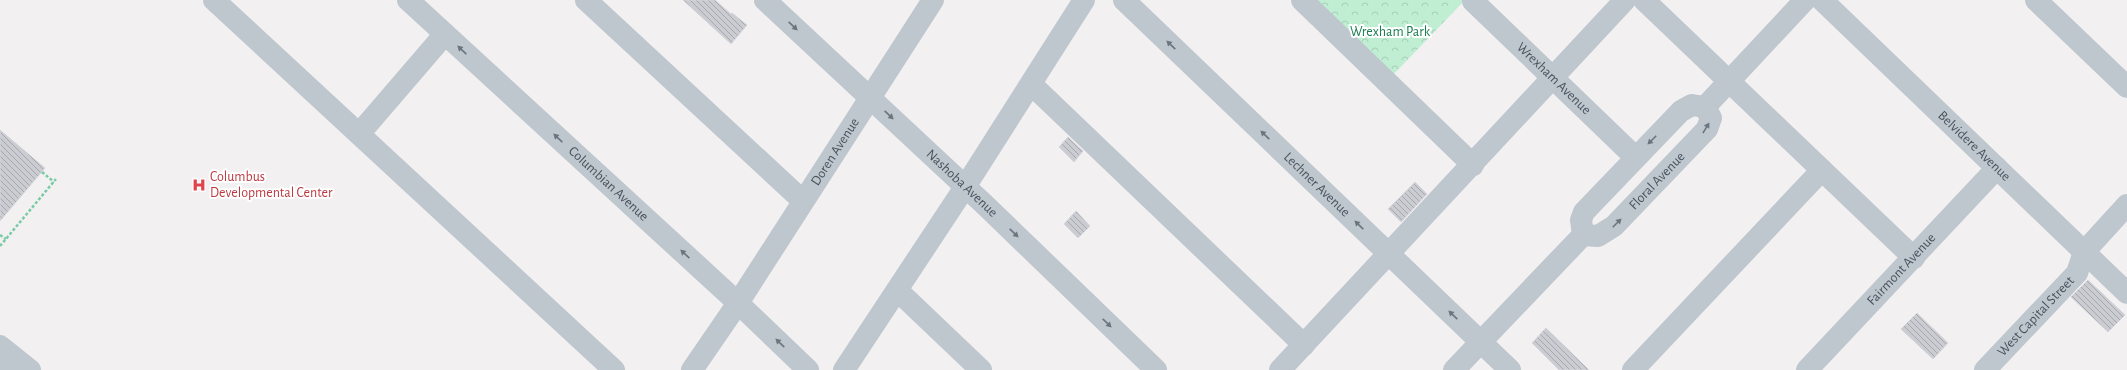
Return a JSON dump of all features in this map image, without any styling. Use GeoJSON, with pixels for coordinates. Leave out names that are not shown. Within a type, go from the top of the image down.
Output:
{"type":"FeatureCollection","features":[{"type":"Feature","properties":{"kind":"street"},"geometry":{"type":"LineString","coordinates":[[214,0],[614,370]]}},
{"type":"Feature","properties":{"kind":"street","name":"Columbian Avenue"},"geometry":{"type":"LineString","coordinates":[[408,0],[738,303],[808,370]]}},
{"type":"Feature","properties":{"kind":"street"},"geometry":{"type":"LineString","coordinates":[[586,0],[803,201]]}},
{"type":"Feature","properties":{"kind":"street","name":"Doren Avenue"},"geometry":{"type":"LineString","coordinates":[[692,370],[738,303],[933,0]]}},
{"type":"Feature","properties":{"kind":"street"},"geometry":{"type":"LineString","coordinates":[[844,370],[965,187],[1084,0]]}},
{"type":"Feature","properties":{"kind":"street","name":"Lechner Avenue"},"geometry":{"type":"LineString","coordinates":[[1124,0],[1510,370]]}},
{"type":"Feature","properties":{"kind":"street"},"geometry":{"type":"LineString","coordinates":[[1302,0],[1473,165]]}},
{"type":"Feature","properties":{"kind":"street"},"geometry":{"type":"LineString","coordinates":[[1280,370],[1473,165],[1625,0]]}},
{"type":"Feature","properties":{"kind":"street"},"geometry":{"type":"LineString","coordinates":[[1644,0],[1914,258]]}},
{"type":"Feature","properties":{"kind":"street"},"geometry":{"type":"LineString","coordinates":[[1454,370],[1583,235],[1581,220],[1584,212],[1635,157],[1681,111],[1692,105],[1705,107],[1805,0]]}},
{"type":"Feature","properties":{"kind":"street","name":"Belvidere Avenue"},"geometry":{"type":"LineString","coordinates":[[1822,0],[2127,293]]}},
{"type":"Feature","properties":{"kind":"street"},"geometry":{"type":"LineString","coordinates":[[2036,0],[2127,87]]}},
{"type":"Feature","properties":{"kind":"street","name":"Wrexham Avenue"},"geometry":{"type":"LineString","coordinates":[[1473,1],[1635,157]]}},
{"type":"Feature","properties":{"kind":"street","name":"Nashoba Avenue"},"geometry":{"type":"LineString","coordinates":[[769,2],[1156,370]]}},
{"type":"Feature","properties":{"kind":"street"},"geometry":{"type":"LineString","coordinates":[[359,134],[445,34]]}},
{"type":"Feature","properties":{"kind":"street"},"geometry":{"type":"LineString","coordinates":[[1031,84],[1304,345]]}},
{"type":"Feature","properties":{"kind":"street","name":"Floral Avenue"},"geometry":{"type":"LineString","coordinates":[[1583,235],[1598,236],[1614,226],[1707,129],[1711,118],[1705,107]]}},
{"type":"Feature","properties":{"kind":"street","name":"Fairmont Avenue"},"geometry":{"type":"LineString","coordinates":[[1806,370],[1914,258],[1997,168]]}},
{"type":"Feature","properties":{"kind":"street"},"geometry":{"type":"LineString","coordinates":[[1633,370],[1822,170]]}},
{"type":"Feature","properties":{"kind":"street","name":"West Capital Street"},"geometry":{"type":"LineString","coordinates":[[1985,370],[2077,273],[2084,252],[2127,205]]}},
{"type":"Feature","properties":{"kind":"street"},"geometry":{"type":"LineString","coordinates":[[897,290],[981,370]]}},
{"type":"Feature","properties":{"kind":"street"},"geometry":{"type":"LineString","coordinates":[[4,357],[30,370]]}},
{"type":"Feature","properties":{"kind":"path"},"geometry":{"type":"LineString","coordinates":[[0,246],[55,181],[42,172]]}},
{"type":"Feature","properties":{"kind":"path"},"geometry":{"type":"LineString","coordinates":[[0,235],[6,239]]}},
{"type":"Feature","properties":{"kind":"green space","name":"Wrexham Park"},"geometry":{"type":"Polygon","coordinates":[[[1312,0],[1465,0],[1391,77],[1312,0]]]}},
{"type":"Feature","properties":{"kind":"building"},"geometry":{"type":"Polygon","coordinates":[[[683,0],[715,0],[747,25],[731,44],[683,0]]]}},
{"type":"Feature","properties":{"kind":"building"},"geometry":{"type":"Polygon","coordinates":[[[0,130],[45,168],[0,221],[0,130]]]}},
{"type":"Feature","properties":{"kind":"building"},"geometry":{"type":"Polygon","coordinates":[[[1068,137],[1083,151],[1074,162],[1059,147],[1068,137]]]}},
{"type":"Feature","properties":{"kind":"building"},"geometry":{"type":"Polygon","coordinates":[[[1415,182],[1427,194],[1401,222],[1388,209],[1415,182]]]}},
{"type":"Feature","properties":{"kind":"building"},"geometry":{"type":"Polygon","coordinates":[[[1076,211],[1090,226],[1078,238],[1064,224],[1076,211]]]}},
{"type":"Feature","properties":{"kind":"building"},"geometry":{"type":"Polygon","coordinates":[[[2088,280],[2125,315],[2108,332],[2071,297],[2088,280]]]}},
{"type":"Feature","properties":{"kind":"building"},"geometry":{"type":"Polygon","coordinates":[[[1917,313],[1948,343],[1933,359],[1901,329],[1917,313]]]}},
{"type":"Feature","properties":{"kind":"building"},"geometry":{"type":"Polygon","coordinates":[[[1546,328],[1589,370],[1559,370],[1532,343],[1546,328]]]}},
{"type":"Feature","properties":{"kind":"place","name":"Columbus Developmental Center"},"geometry":{"type":"Point","coordinates":[199,185]}}]}
